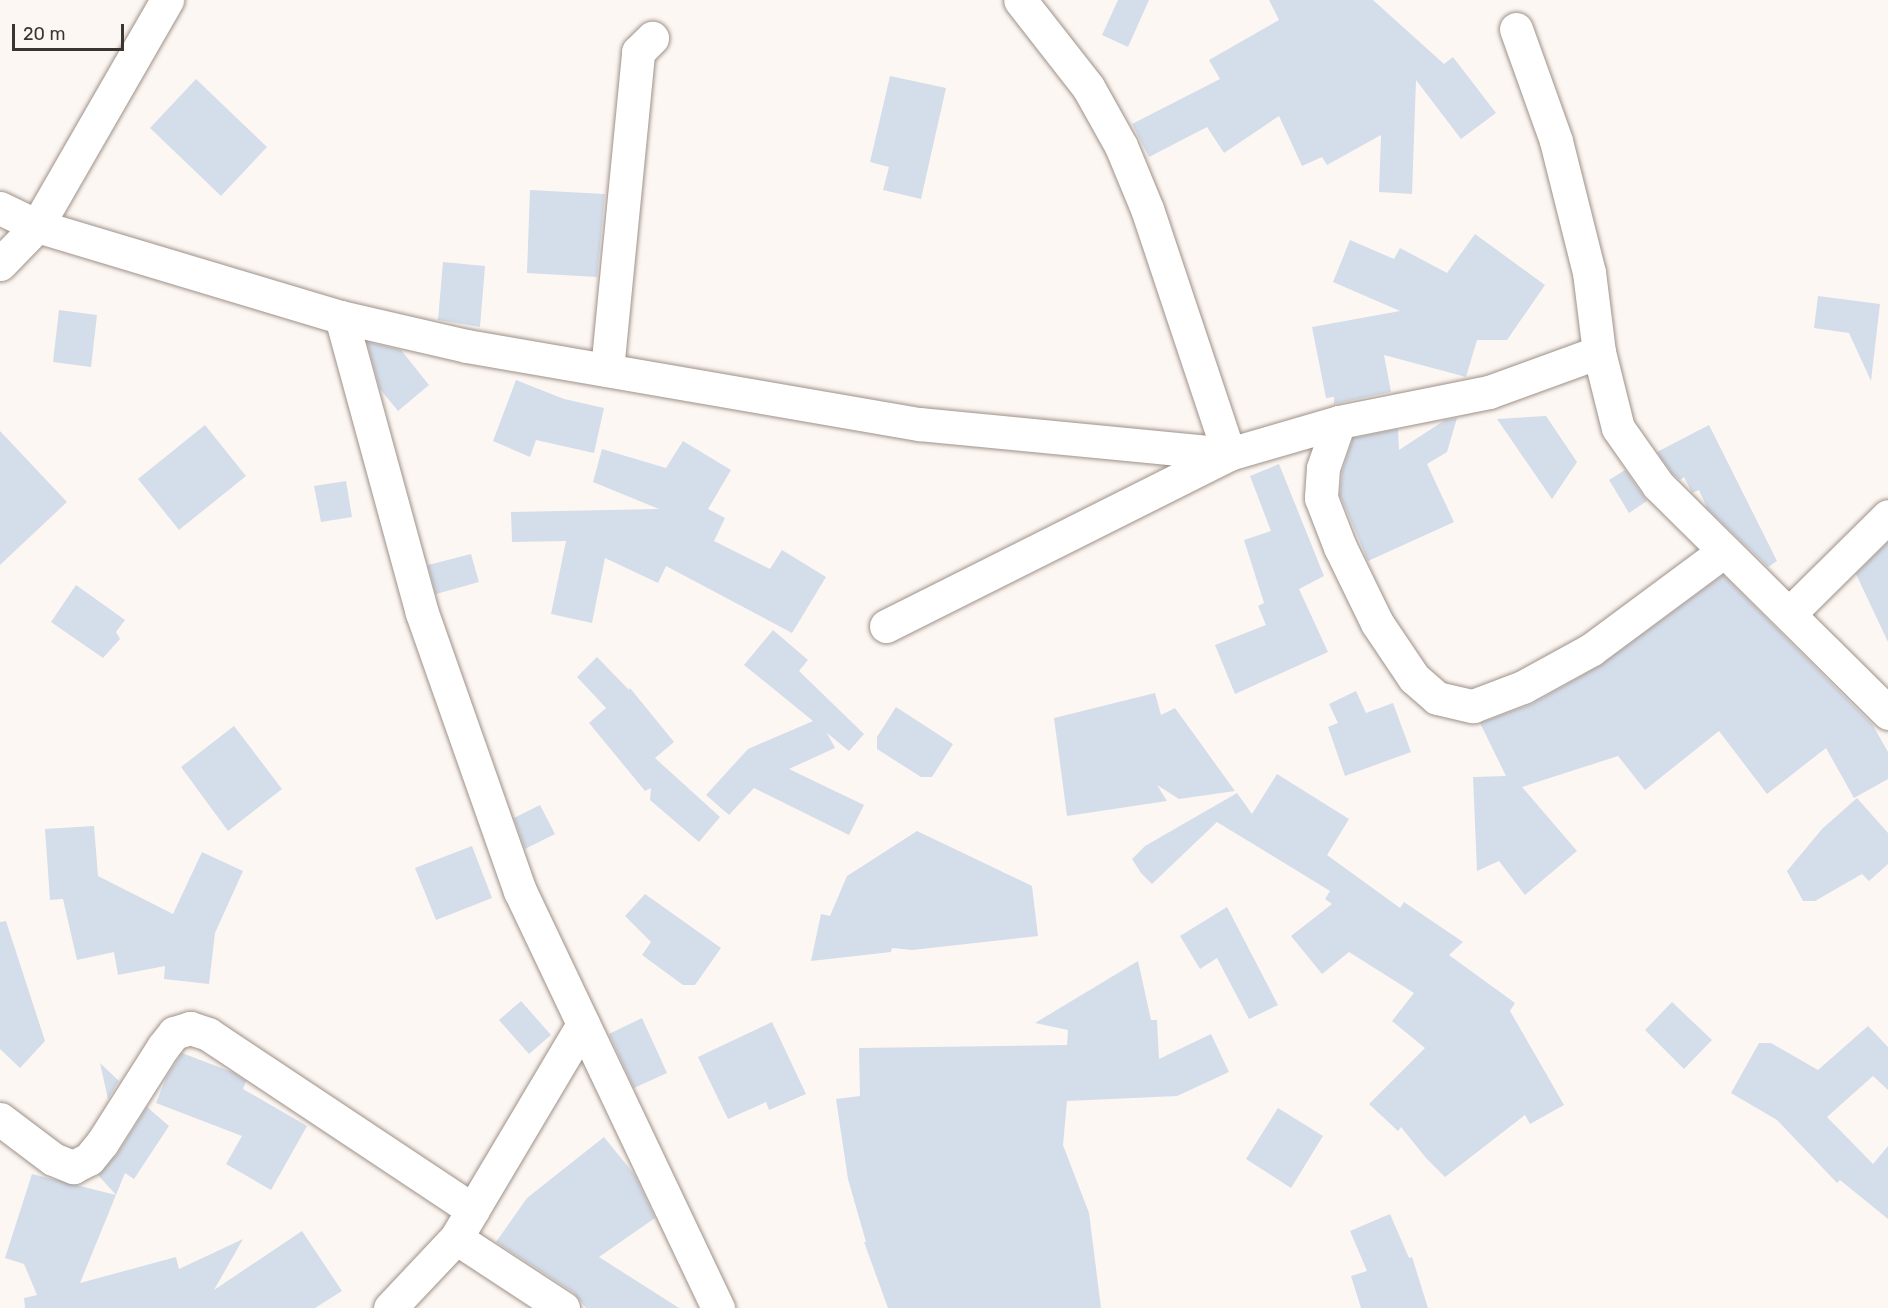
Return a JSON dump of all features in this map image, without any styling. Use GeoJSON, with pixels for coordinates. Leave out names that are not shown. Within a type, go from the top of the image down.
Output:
{"type":"FeatureCollection","features":[{"type":"Feature","properties":{"kind":"street"},"geometry":{"type":"LineString","coordinates":[[0,264],[37,226],[167,0]]}},
{"type":"Feature","properties":{"kind":"street"},"geometry":{"type":"LineString","coordinates":[[1020,0],[1088,87],[1121,146],[1147,209],[1229,454]]}},
{"type":"Feature","properties":{"kind":"street"},"geometry":{"type":"LineString","coordinates":[[1516,29],[1556,141],[1589,272],[1599,352],[1618,428],[1658,485],[1888,713]]}},
{"type":"Feature","properties":{"kind":"street"},"geometry":{"type":"LineString","coordinates":[[607,370],[638,52],[652,38]]}},
{"type":"Feature","properties":{"kind":"street"},"geometry":{"type":"LineString","coordinates":[[0,207],[37,226],[341,317],[467,346],[919,424],[1229,454]]}},
{"type":"Feature","properties":{"kind":"street"},"geometry":{"type":"LineString","coordinates":[[341,317],[422,613],[520,891],[718,1308]]}},
{"type":"Feature","properties":{"kind":"street"},"geometry":{"type":"LineString","coordinates":[[886,626],[1229,454],[1340,422],[1489,392],[1599,352]]}},
{"type":"Feature","properties":{"kind":"street"},"geometry":{"type":"LineString","coordinates":[[1340,422],[1323,468],[1321,498],[1340,547],[1377,623],[1414,678],[1437,698],[1473,706],[1523,687],[1592,649],[1724,551]]}},
{"type":"Feature","properties":{"kind":"street"},"geometry":{"type":"LineString","coordinates":[[1789,614],[1888,516]]}},
{"type":"Feature","properties":{"kind":"street"},"geometry":{"type":"LineString","coordinates":[[390,1308],[456,1238],[583,1024]]}},
{"type":"Feature","properties":{"kind":"street"},"geometry":{"type":"LineString","coordinates":[[0,1119],[52,1158],[73,1167],[89,1159],[102,1143],[174,1033],[190,1028],[208,1034],[473,1210]]}},
{"type":"Feature","properties":{"kind":"street"},"geometry":{"type":"LineString","coordinates":[[456,1238],[564,1308]]}},
{"type":"Feature","properties":{"kind":"building"},"geometry":{"type":"Polygon","coordinates":[[[1118,0],[1149,0],[1128,47],[1102,35],[1118,0]]]}},
{"type":"Feature","properties":{"kind":"building"},"geometry":{"type":"Polygon","coordinates":[[[1269,0],[1373,0],[1444,64],[1453,57],[1496,113],[1461,139],[1416,80],[1412,194],[1379,192],[1381,135],[1327,165],[1322,157],[1302,166],[1279,116],[1224,153],[1207,127],[1149,157],[1132,124],[1220,79],[1209,60],[1279,20],[1269,0]]]}},
{"type":"Feature","properties":{"kind":"building"},"geometry":{"type":"Polygon","coordinates":[[[890,76],[946,88],[921,199],[883,190],[889,167],[870,162],[890,76]]]}},
{"type":"Feature","properties":{"kind":"building"},"geometry":{"type":"Polygon","coordinates":[[[196,79],[267,147],[221,196],[150,128],[196,79]]]}},
{"type":"Feature","properties":{"kind":"building"},"geometry":{"type":"Polygon","coordinates":[[[530,190],[605,194],[597,277],[527,273],[530,190]]]}},
{"type":"Feature","properties":{"kind":"building"},"geometry":{"type":"Polygon","coordinates":[[[1475,234],[1545,285],[1507,340],[1477,340],[1466,377],[1384,355],[1391,392],[1334,404],[1334,397],[1326,398],[1312,327],[1400,311],[1333,282],[1350,240],[1394,259],[1400,248],[1447,273],[1475,234]]]}},
{"type":"Feature","properties":{"kind":"building"},"geometry":{"type":"Polygon","coordinates":[[[443,262],[485,266],[480,327],[438,320],[443,262]]]}},
{"type":"Feature","properties":{"kind":"building"},"geometry":{"type":"Polygon","coordinates":[[[1818,296],[1880,304],[1871,381],[1849,333],[1814,328],[1818,296]]]}},
{"type":"Feature","properties":{"kind":"building"},"geometry":{"type":"Polygon","coordinates":[[[59,310],[97,315],[91,367],[53,362],[59,310]]]}},
{"type":"Feature","properties":{"kind":"building"},"geometry":{"type":"Polygon","coordinates":[[[367,342],[401,350],[429,385],[398,411],[380,389],[367,342]]]}},
{"type":"Feature","properties":{"kind":"building"},"geometry":{"type":"Polygon","coordinates":[[[516,380],[564,399],[604,408],[594,453],[536,440],[530,457],[493,441],[516,380]]]}},
{"type":"Feature","properties":{"kind":"building"},"geometry":{"type":"Polygon","coordinates":[[[1546,416],[1577,462],[1552,499],[1497,419],[1546,416]]]}},
{"type":"Feature","properties":{"kind":"building"},"geometry":{"type":"Polygon","coordinates":[[[1457,418],[1447,452],[1427,464],[1454,522],[1368,561],[1340,495],[1342,472],[1353,438],[1398,429],[1399,450],[1445,420],[1457,418]]]}},
{"type":"Feature","properties":{"kind":"building"},"geometry":{"type":"Polygon","coordinates":[[[205,425],[246,476],[179,530],[138,479],[205,425]]]}},
{"type":"Feature","properties":{"kind":"building"},"geometry":{"type":"Polygon","coordinates":[[[1709,425],[1777,561],[1768,567],[1707,508],[1699,490],[1692,493],[1684,477],[1680,480],[1672,473],[1657,452],[1709,425]]]}},
{"type":"Feature","properties":{"kind":"building"},"geometry":{"type":"Polygon","coordinates":[[[0,431],[67,502],[0,565],[0,431]]]}},
{"type":"Feature","properties":{"kind":"building"},"geometry":{"type":"Polygon","coordinates":[[[683,441],[731,470],[708,509],[725,518],[714,541],[770,569],[782,550],[826,577],[792,633],[666,566],[658,583],[605,558],[592,623],[551,614],[566,541],[512,542],[511,512],[659,509],[593,482],[602,449],[666,468],[683,441]]]}},
{"type":"Feature","properties":{"kind":"building"},"geometry":{"type":"Polygon","coordinates":[[[1279,464],[1324,576],[1299,589],[1328,652],[1235,694],[1215,645],[1266,625],[1258,606],[1264,603],[1244,540],[1271,531],[1250,476],[1279,464]]]}},
{"type":"Feature","properties":{"kind":"building"},"geometry":{"type":"Polygon","coordinates":[[[1625,470],[1647,501],[1629,513],[1609,480],[1625,470]]]}},
{"type":"Feature","properties":{"kind":"building"},"geometry":{"type":"Polygon","coordinates":[[[346,481],[352,517],[321,522],[314,486],[346,481]]]}},
{"type":"Feature","properties":{"kind":"building"},"geometry":{"type":"Polygon","coordinates":[[[1888,542],[1888,642],[1856,574],[1888,542]]]}},
{"type":"Feature","properties":{"kind":"building"},"geometry":{"type":"Polygon","coordinates":[[[471,554],[479,582],[436,594],[428,565],[471,554]]]}},
{"type":"Feature","properties":{"kind":"building"},"geometry":{"type":"Polygon","coordinates":[[[1723,575],[1872,724],[1888,752],[1888,779],[1854,798],[1826,748],[1767,794],[1719,731],[1645,790],[1618,756],[1522,787],[1577,851],[1525,895],[1499,861],[1477,871],[1473,777],[1506,776],[1480,723],[1532,704],[1601,665],[1723,575]]]}},
{"type":"Feature","properties":{"kind":"building"},"geometry":{"type":"Polygon","coordinates":[[[76,585],[125,620],[116,632],[120,639],[103,658],[51,622],[76,585]]]}},
{"type":"Feature","properties":{"kind":"building"},"geometry":{"type":"Polygon","coordinates":[[[773,630],[808,660],[799,671],[864,734],[849,751],[827,733],[835,748],[789,769],[864,805],[849,835],[754,788],[729,815],[706,795],[748,749],[813,721],[744,665],[773,630]]]}},
{"type":"Feature","properties":{"kind":"building"},"geometry":{"type":"Polygon","coordinates":[[[597,657],[629,690],[630,688],[674,742],[655,758],[720,817],[699,842],[650,800],[651,788],[645,791],[589,723],[606,708],[577,677],[597,657]]]}},
{"type":"Feature","properties":{"kind":"building"},"geometry":{"type":"Polygon","coordinates":[[[1356,691],[1366,713],[1393,703],[1411,752],[1345,776],[1328,727],[1338,723],[1329,704],[1356,691]]]}},
{"type":"Feature","properties":{"kind":"building"},"geometry":{"type":"Polygon","coordinates":[[[1155,693],[1161,715],[1175,708],[1235,791],[1179,799],[1157,785],[1167,801],[1067,816],[1054,718],[1155,693]]]}},
{"type":"Feature","properties":{"kind":"building"},"geometry":{"type":"Polygon","coordinates":[[[896,707],[953,744],[932,777],[921,777],[877,749],[877,737],[896,707]]]}},
{"type":"Feature","properties":{"kind":"building"},"geometry":{"type":"Polygon","coordinates":[[[234,726],[282,789],[228,831],[181,767],[234,726]]]}},
{"type":"Feature","properties":{"kind":"building"},"geometry":{"type":"Polygon","coordinates":[[[1277,774],[1349,819],[1327,855],[1400,908],[1404,902],[1463,942],[1449,955],[1515,1003],[1510,1011],[1564,1105],[1530,1124],[1525,1115],[1445,1177],[1401,1127],[1398,1131],[1369,1104],[1425,1048],[1392,1021],[1414,993],[1349,952],[1322,974],[1291,936],[1332,904],[1325,899],[1330,891],[1217,822],[1152,884],[1141,873],[1132,859],[1145,846],[1237,793],[1252,814],[1277,774]]]}},
{"type":"Feature","properties":{"kind":"building"},"geometry":{"type":"Polygon","coordinates":[[[1857,798],[1888,833],[1888,864],[1869,881],[1862,874],[1815,901],[1803,901],[1787,871],[1822,829],[1857,798]]]}},
{"type":"Feature","properties":{"kind":"building"},"geometry":{"type":"Polygon","coordinates":[[[540,805],[555,834],[525,849],[514,818],[540,805]]]}},
{"type":"Feature","properties":{"kind":"building"},"geometry":{"type":"Polygon","coordinates":[[[94,826],[98,876],[173,914],[202,852],[243,871],[215,933],[209,984],[164,979],[165,966],[118,975],[114,952],[77,960],[63,899],[50,900],[45,829],[94,826]]]}},
{"type":"Feature","properties":{"kind":"building"},"geometry":{"type":"Polygon","coordinates":[[[917,831],[1032,886],[1038,936],[912,950],[892,948],[891,952],[811,961],[821,914],[830,916],[847,876],[917,831]]]}},
{"type":"Feature","properties":{"kind":"building"},"geometry":{"type":"Polygon","coordinates":[[[472,846],[492,898],[436,920],[415,868],[472,846]]]}},
{"type":"Feature","properties":{"kind":"building"},"geometry":{"type":"Polygon","coordinates":[[[645,894],[721,948],[695,985],[683,985],[642,955],[651,942],[625,916],[645,894]]]}},
{"type":"Feature","properties":{"kind":"building"},"geometry":{"type":"Polygon","coordinates":[[[1227,907],[1278,1005],[1249,1019],[1217,958],[1200,969],[1180,936],[1227,907]]]}},
{"type":"Feature","properties":{"kind":"building"},"geometry":{"type":"Polygon","coordinates":[[[6,921],[45,1041],[20,1068],[0,1049],[0,922],[6,921]]]}},
{"type":"Feature","properties":{"kind":"building"},"geometry":{"type":"Polygon","coordinates":[[[1138,961],[1151,1020],[1157,1020],[1159,1059],[1211,1034],[1229,1072],[1177,1096],[1067,1101],[1063,1145],[1089,1213],[1101,1308],[888,1308],[864,1242],[866,1242],[848,1179],[836,1099],[860,1096],[859,1048],[1067,1045],[1068,1030],[1035,1023],[1138,961]]]}},
{"type":"Feature","properties":{"kind":"building"},"geometry":{"type":"Polygon","coordinates":[[[521,1001],[551,1035],[529,1054],[499,1020],[521,1001]]]}},
{"type":"Feature","properties":{"kind":"building"},"geometry":{"type":"Polygon","coordinates":[[[1672,1002],[1712,1040],[1684,1069],[1645,1030],[1672,1002]]]}},
{"type":"Feature","properties":{"kind":"building"},"geometry":{"type":"Polygon","coordinates":[[[642,1018],[667,1073],[634,1088],[609,1034],[642,1018]]]}},
{"type":"Feature","properties":{"kind":"building"},"geometry":{"type":"Polygon","coordinates":[[[772,1022],[806,1094],[769,1110],[766,1102],[728,1119],[698,1057],[772,1022]]]}},
{"type":"Feature","properties":{"kind":"building"},"geometry":{"type":"Polygon","coordinates":[[[1868,1026],[1888,1047],[1888,1090],[1873,1076],[1827,1117],[1873,1164],[1888,1146],[1888,1219],[1840,1180],[1837,1183],[1777,1120],[1731,1093],[1759,1043],[1771,1043],[1818,1070],[1868,1026]]]}},
{"type":"Feature","properties":{"kind":"building"},"geometry":{"type":"Polygon","coordinates":[[[182,1053],[232,1072],[246,1081],[243,1089],[307,1126],[271,1190],[226,1164],[242,1136],[156,1103],[166,1078],[182,1053]]]}},
{"type":"Feature","properties":{"kind":"building"},"geometry":{"type":"Polygon","coordinates":[[[100,1063],[119,1081],[108,1099],[100,1063]]]}},
{"type":"Feature","properties":{"kind":"building"},"geometry":{"type":"Polygon","coordinates":[[[147,1107],[169,1126],[134,1179],[125,1173],[116,1195],[98,1175],[118,1153],[147,1107]]]}},
{"type":"Feature","properties":{"kind":"building"},"geometry":{"type":"Polygon","coordinates":[[[1278,1108],[1323,1136],[1291,1188],[1246,1159],[1278,1108]]]}},
{"type":"Feature","properties":{"kind":"building"},"geometry":{"type":"Polygon","coordinates":[[[604,1137],[634,1174],[655,1218],[599,1257],[679,1308],[586,1308],[573,1292],[496,1242],[527,1198],[604,1137]]]}},
{"type":"Feature","properties":{"kind":"building"},"geometry":{"type":"Polygon","coordinates":[[[32,1174],[116,1195],[80,1283],[176,1257],[179,1269],[243,1239],[214,1290],[302,1231],[342,1291],[315,1308],[25,1308],[24,1298],[37,1295],[24,1264],[5,1258],[32,1174]]]}},
{"type":"Feature","properties":{"kind":"building"},"geometry":{"type":"Polygon","coordinates":[[[1390,1214],[1409,1258],[1412,1257],[1428,1308],[1361,1308],[1351,1276],[1367,1271],[1350,1231],[1390,1214]]]}}]}
